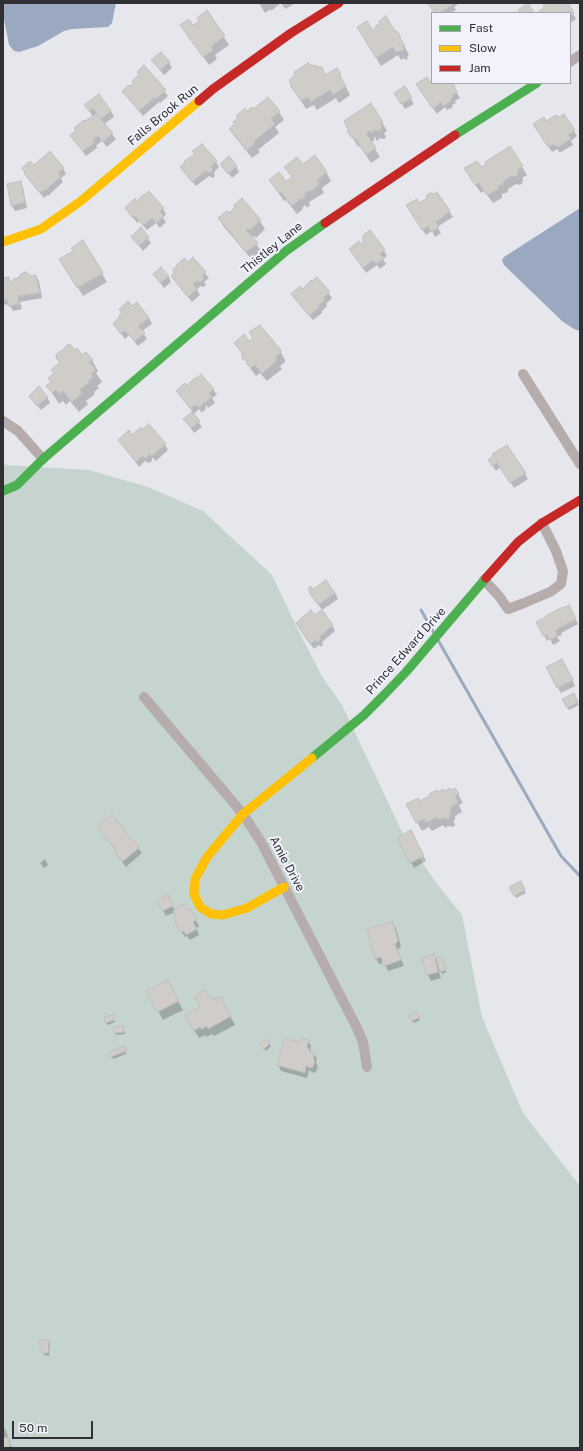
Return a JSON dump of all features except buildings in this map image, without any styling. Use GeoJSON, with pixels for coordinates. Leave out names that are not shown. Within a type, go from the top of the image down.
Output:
{"type":"FeatureCollection","features":[{"type":"Feature","properties":{"kind":"street","name":"Falls Brook Run"},"geometry":{"type":"LineString","coordinates":[[3,242],[41,229],[81,201],[213,88],[291,33],[339,3]]}},
{"type":"Feature","properties":{"kind":"street"},"geometry":{"type":"LineString","coordinates":[[571,61],[580,55]]}},
{"type":"Feature","properties":{"kind":"street","name":"Thistley Lane"},"geometry":{"type":"LineString","coordinates":[[3,491],[17,485],[43,459],[286,251],[422,156],[535,84]]}},
{"type":"Feature","properties":{"kind":"street"},"geometry":{"type":"LineString","coordinates":[[523,374],[580,464]]}},
{"type":"Feature","properties":{"kind":"street"},"geometry":{"type":"LineString","coordinates":[[3,421],[18,431],[43,459]]}},
{"type":"Feature","properties":{"kind":"street","name":"Prince Edward Drive"},"geometry":{"type":"LineString","coordinates":[[284,887],[247,908],[222,915],[211,914],[200,907],[194,894],[195,879],[207,857],[243,814],[359,719],[379,700],[406,672],[518,542],[542,523],[580,500]]}},
{"type":"Feature","properties":{"kind":"street"},"geometry":{"type":"LineString","coordinates":[[484,580],[508,608],[550,592],[561,584],[563,571],[556,551],[542,523]]}},
{"type":"Feature","properties":{"kind":"street","name":"Amie Drive"},"geometry":{"type":"LineString","coordinates":[[144,697],[243,814],[261,842],[357,1028],[363,1042],[367,1067]]}},
{"type":"Feature","properties":{"kind":"shaded area"},"geometry":{"type":"Polygon","coordinates":[[[3,462],[6,465],[89,470],[148,487],[203,511],[272,575],[323,678],[342,705],[402,832],[437,884],[462,915],[482,1017],[523,1113],[580,1186],[580,1448],[3,1448],[3,462]]]}},
{"type":"Feature","properties":{"kind":"water"},"geometry":{"type":"Polygon","coordinates":[[[3,3],[116,3],[112,23],[108,27],[72,29],[64,31],[38,46],[19,52],[14,51],[9,45],[3,14],[3,3]]]}},
{"type":"Feature","properties":{"kind":"water"},"geometry":{"type":"Polygon","coordinates":[[[580,208],[580,331],[562,321],[504,265],[502,260],[504,257],[580,208]]]}},
{"type":"Feature","properties":{"kind":"waterway"},"geometry":{"type":"LineString","coordinates":[[421,610],[434,633]]}},
{"type":"Feature","properties":{"kind":"waterway"},"geometry":{"type":"LineString","coordinates":[[438,640],[561,856],[580,876]]}},
{"type":"Feature","properties":{"kind":"traffic: fast"},"geometry":{"type":"LineString","coordinates":[[455,135],[535,84]]}},
{"type":"Feature","properties":{"kind":"traffic: fast"},"geometry":{"type":"LineString","coordinates":[[3,491],[17,485],[43,459],[286,251],[325,223]]}},
{"type":"Feature","properties":{"kind":"traffic: fast"},"geometry":{"type":"LineString","coordinates":[[312,758],[364,715],[384,695],[406,672],[486,578]]}},
{"type":"Feature","properties":{"kind":"traffic: slow"},"geometry":{"type":"LineString","coordinates":[[3,242],[41,229],[81,201],[199,101]]}},
{"type":"Feature","properties":{"kind":"traffic: slow"},"geometry":{"type":"LineString","coordinates":[[284,887],[247,908],[223,915],[211,914],[200,907],[194,894],[195,879],[207,857],[243,814],[312,758]]}},
{"type":"Feature","properties":{"kind":"traffic: jam"},"geometry":{"type":"LineString","coordinates":[[199,101],[213,89],[291,33],[339,3]]}},
{"type":"Feature","properties":{"kind":"traffic: jam"},"geometry":{"type":"LineString","coordinates":[[325,223],[455,135]]}},
{"type":"Feature","properties":{"kind":"traffic: jam"},"geometry":{"type":"LineString","coordinates":[[486,578],[518,542],[542,523],[580,500]]}}]}
